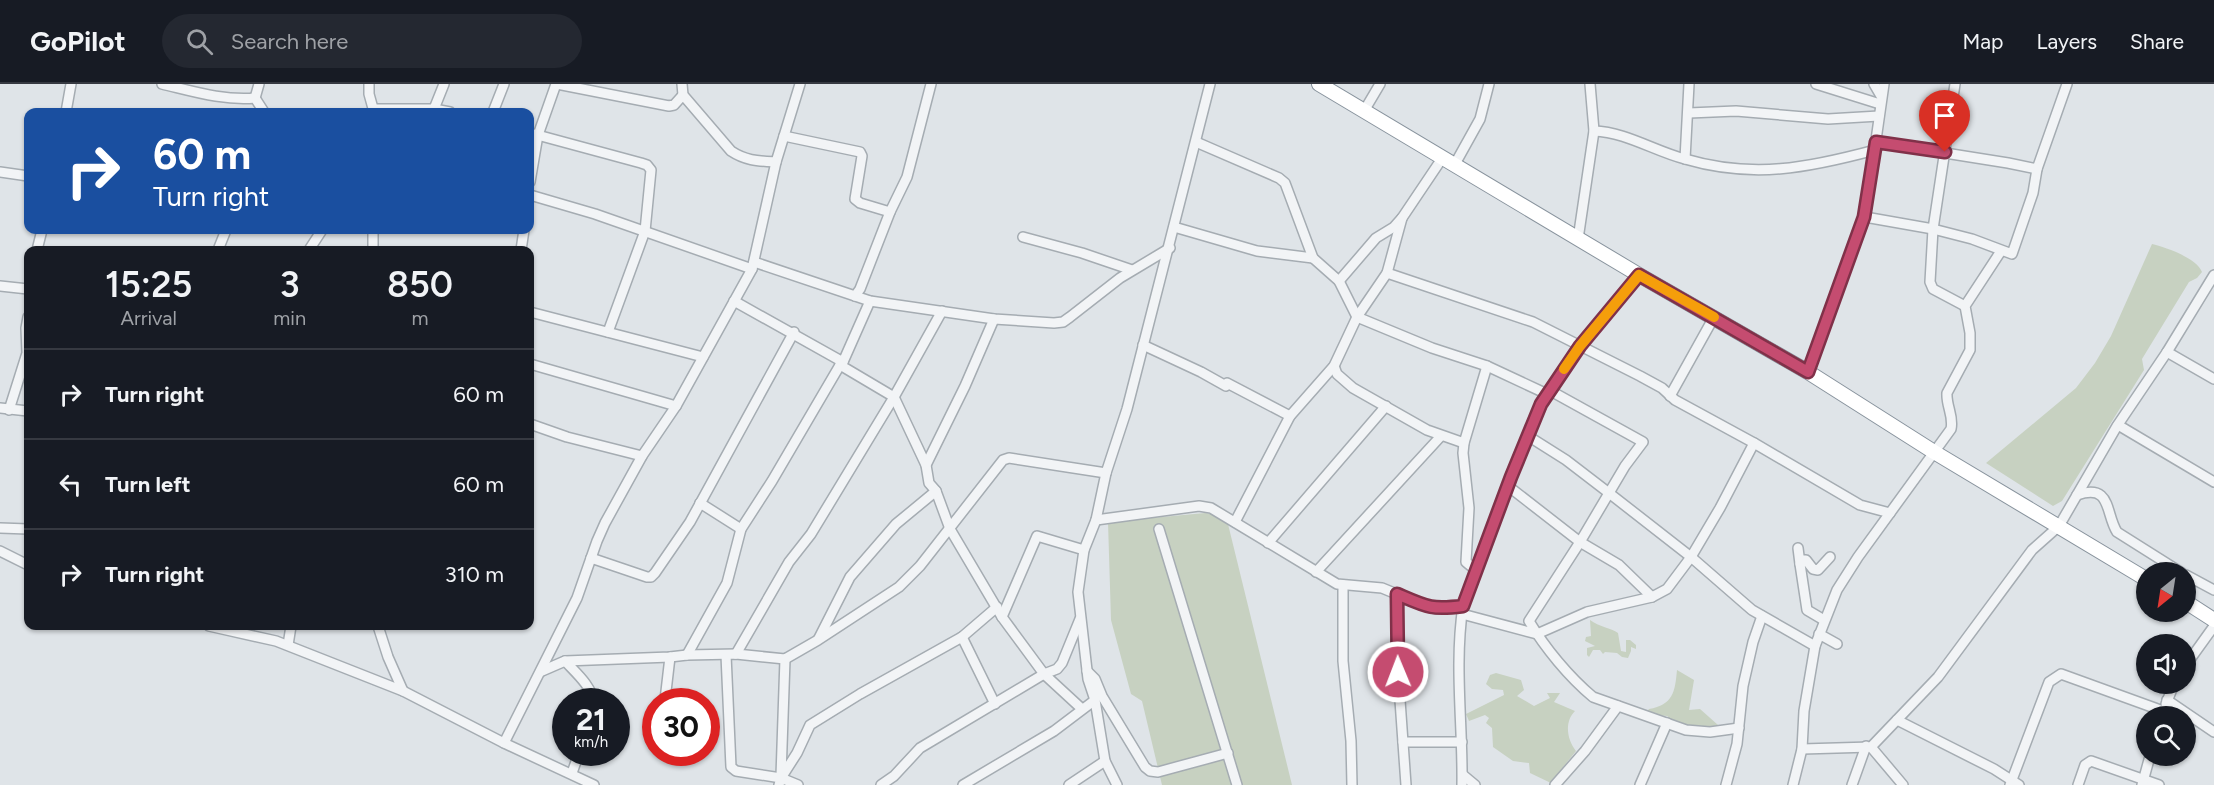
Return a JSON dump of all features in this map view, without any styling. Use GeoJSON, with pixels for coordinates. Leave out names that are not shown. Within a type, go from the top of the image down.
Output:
{"type":"FeatureCollection","features":[{"type":"Feature","properties":{"kind":"highway"},"geometry":{"type":"LineString","coordinates":[[1319,84],[1639,275],[1808,372],[1934,452],[2136,573]]}},
{"type":"Feature","properties":{"kind":"highway"},"geometry":{"type":"LineString","coordinates":[[2196,608],[2214,620]]}},
{"type":"Feature","properties":{"kind":"street"},"geometry":{"type":"LineString","coordinates":[[67,108],[71,84]]}},
{"type":"Feature","properties":{"kind":"street"},"geometry":{"type":"LineString","coordinates":[[162,84],[213,96],[255,98]]}},
{"type":"Feature","properties":{"kind":"street"},"geometry":{"type":"LineString","coordinates":[[259,84],[255,98],[261,108]]}},
{"type":"Feature","properties":{"kind":"street"},"geometry":{"type":"LineString","coordinates":[[369,84],[373,108]]}},
{"type":"Feature","properties":{"kind":"street"},"geometry":{"type":"LineString","coordinates":[[434,108],[444,84]]}},
{"type":"Feature","properties":{"kind":"street"},"geometry":{"type":"LineString","coordinates":[[495,108],[504,84]]}},
{"type":"Feature","properties":{"kind":"street"},"geometry":{"type":"LineString","coordinates":[[608,332],[645,231],[651,170],[647,165],[534,134],[556,84],[669,106],[674,105],[683,95]]}},
{"type":"Feature","properties":{"kind":"street"},"geometry":{"type":"LineString","coordinates":[[682,84],[683,95],[731,151],[751,161],[776,162]]}},
{"type":"Feature","properties":{"kind":"street"},"geometry":{"type":"LineString","coordinates":[[504,743],[577,598],[606,523],[642,456],[676,406],[753,265],[776,162],[800,84]]}},
{"type":"Feature","properties":{"kind":"street"},"geometry":{"type":"LineString","coordinates":[[855,296],[907,177],[931,84]]}},
{"type":"Feature","properties":{"kind":"street"},"geometry":{"type":"LineString","coordinates":[[1117,785],[1105,761],[1095,700],[1087,671],[1078,592],[1084,550],[1096,520],[1106,473],[1127,409],[1170,248],[1210,84]]}},
{"type":"Feature","properties":{"kind":"street"},"geometry":{"type":"LineString","coordinates":[[1364,111],[1380,84]]}},
{"type":"Feature","properties":{"kind":"street"},"geometry":{"type":"LineString","coordinates":[[1339,281],[1376,238],[1395,227],[1449,160],[1480,119],[1489,84]]}},
{"type":"Feature","properties":{"kind":"street"},"geometry":{"type":"LineString","coordinates":[[1578,238],[1594,131],[1590,84]]}},
{"type":"Feature","properties":{"kind":"street"},"geometry":{"type":"LineString","coordinates":[[1685,159],[1689,84]]}},
{"type":"Feature","properties":{"kind":"street"},"geometry":{"type":"LineString","coordinates":[[1816,84],[1881,100]]}},
{"type":"Feature","properties":{"kind":"street"},"geometry":{"type":"LineString","coordinates":[[1874,84],[1881,100]]}},
{"type":"Feature","properties":{"kind":"street"},"geometry":{"type":"LineString","coordinates":[[1808,372],[1864,217],[1884,84]]}},
{"type":"Feature","properties":{"kind":"street"},"geometry":{"type":"LineString","coordinates":[[1953,84],[1933,229],[1930,286],[1965,306]]}},
{"type":"Feature","properties":{"kind":"street"},"geometry":{"type":"LineString","coordinates":[[1864,217],[1933,229],[2012,254],[2033,193],[2037,170],[2067,84]]}},
{"type":"Feature","properties":{"kind":"street"},"geometry":{"type":"LineString","coordinates":[[1689,113],[1736,111],[1828,119],[1879,116]]}},
{"type":"Feature","properties":{"kind":"street"},"geometry":{"type":"LineString","coordinates":[[1594,131],[1619,134],[1685,159],[1737,170],[1766,170],[1823,164],[1875,146],[1945,152],[2037,170]]}},
{"type":"Feature","properties":{"kind":"street"},"geometry":{"type":"LineString","coordinates":[[784,136],[860,152],[862,156],[855,200],[890,212]]}},
{"type":"Feature","properties":{"kind":"street"},"geometry":{"type":"LineString","coordinates":[[1196,142],[1279,178],[1285,183],[1314,258],[1339,281],[1357,317],[1432,348],[1487,366],[1548,392],[1643,442],[1528,621],[1582,688],[1593,697],[1686,730],[1696,732],[1739,728]]}},
{"type":"Feature","properties":{"kind":"street"},"geometry":{"type":"LineString","coordinates":[[0,172],[24,175]]}},
{"type":"Feature","properties":{"kind":"street"},"geometry":{"type":"LineString","coordinates":[[534,196],[870,301],[994,319],[1063,322],[1132,270],[1170,248]]}},
{"type":"Feature","properties":{"kind":"street"},"geometry":{"type":"LineString","coordinates":[[1235,522],[1290,416],[1334,366],[1357,317],[1387,273],[1402,218]]}},
{"type":"Feature","properties":{"kind":"street"},"geometry":{"type":"LineString","coordinates":[[1174,227],[1257,251],[1314,258]]}},
{"type":"Feature","properties":{"kind":"street"},"geometry":{"type":"LineString","coordinates":[[1023,237],[1132,270]]}},
{"type":"Feature","properties":{"kind":"street"},"geometry":{"type":"LineString","coordinates":[[1792,785],[1802,749],[1804,711],[1815,646],[1824,620],[1845,576],[1951,429],[1947,393],[1970,350],[1970,333],[1965,306],[2001,251]]}},
{"type":"Feature","properties":{"kind":"street"},"geometry":{"type":"LineString","coordinates":[[1387,273],[1526,319],[1662,388],[1670,396],[1860,505],[1890,513]]}},
{"type":"Feature","properties":{"kind":"street"},"geometry":{"type":"LineString","coordinates":[[1475,785],[1462,780],[1460,679],[1463,610],[1508,486],[1548,392],[1580,346],[1639,275]]}},
{"type":"Feature","properties":{"kind":"street"},"geometry":{"type":"LineString","coordinates":[[1852,785],[1869,747],[1938,677],[2032,550],[2059,526],[2118,425],[2167,352],[2214,275]]}},
{"type":"Feature","properties":{"kind":"street"},"geometry":{"type":"LineString","coordinates":[[0,286],[24,289]]}},
{"type":"Feature","properties":{"kind":"street"},"geometry":{"type":"LineString","coordinates":[[734,301],[794,332],[894,397],[926,465],[927,479],[936,491],[950,529],[1002,617],[1044,674],[1082,709]]}},
{"type":"Feature","properties":{"kind":"street"},"geometry":{"type":"LineString","coordinates":[[687,655],[727,583],[741,529],[820,402],[842,363],[870,301]]}},
{"type":"Feature","properties":{"kind":"street"},"geometry":{"type":"LineString","coordinates":[[798,785],[736,771],[731,767],[731,655],[789,562],[812,534],[942,312]]}},
{"type":"Feature","properties":{"kind":"street"},"geometry":{"type":"LineString","coordinates":[[534,313],[703,357]]}},
{"type":"Feature","properties":{"kind":"street"},"geometry":{"type":"LineString","coordinates":[[1670,396],[1714,317]]}},
{"type":"Feature","properties":{"kind":"street"},"geometry":{"type":"LineString","coordinates":[[926,465],[994,319]]}},
{"type":"Feature","properties":{"kind":"street"},"geometry":{"type":"LineString","coordinates":[[591,558],[651,577],[684,532],[794,332]]}},
{"type":"Feature","properties":{"kind":"street"},"geometry":{"type":"LineString","coordinates":[[1143,345],[1226,386],[1227,383],[1290,416]]}},
{"type":"Feature","properties":{"kind":"street"},"geometry":{"type":"LineString","coordinates":[[2167,352],[2214,379]]}},
{"type":"Feature","properties":{"kind":"street"},"geometry":{"type":"LineString","coordinates":[[24,361],[5,409],[24,411]]}},
{"type":"Feature","properties":{"kind":"street"},"geometry":{"type":"LineString","coordinates":[[534,365],[676,406]]}},
{"type":"Feature","properties":{"kind":"street"},"geometry":{"type":"LineString","coordinates":[[1334,366],[1337,374],[1344,381],[1386,406],[1441,436],[1464,443]]}},
{"type":"Feature","properties":{"kind":"street"},"geometry":{"type":"LineString","coordinates":[[1477,571],[1466,562],[1469,508],[1463,453],[1487,366]]}},
{"type":"Feature","properties":{"kind":"street"},"geometry":{"type":"LineString","coordinates":[[1268,543],[1386,406]]}},
{"type":"Feature","properties":{"kind":"street"},"geometry":{"type":"LineString","coordinates":[[534,425],[567,437],[642,456]]}},
{"type":"Feature","properties":{"kind":"street"},"geometry":{"type":"LineString","coordinates":[[2118,425],[2214,482]]}},
{"type":"Feature","properties":{"kind":"street"},"geometry":{"type":"LineString","coordinates":[[1316,572],[1441,436]]}},
{"type":"Feature","properties":{"kind":"street"},"geometry":{"type":"LineString","coordinates":[[1528,436],[1566,460],[1609,493],[1691,557],[1752,610],[1815,646]]}},
{"type":"Feature","properties":{"kind":"street"},"geometry":{"type":"LineString","coordinates":[[1096,520],[1199,506],[1211,508],[1330,580],[1343,585],[1382,588],[1428,607],[1463,610],[1537,634],[1587,612],[1652,597],[1667,589],[1691,557],[1754,443]]}},
{"type":"Feature","properties":{"kind":"street"},"geometry":{"type":"LineString","coordinates":[[542,671],[564,661],[687,655],[785,659],[899,587],[920,566],[998,467],[1009,458],[1106,473]]}},
{"type":"Feature","properties":{"kind":"street"},"geometry":{"type":"LineString","coordinates":[[1508,486],[1580,542],[1619,565],[1652,597]]}},
{"type":"Feature","properties":{"kind":"street"},"geometry":{"type":"LineString","coordinates":[[818,640],[850,577],[896,524],[936,491]]}},
{"type":"Feature","properties":{"kind":"street"},"geometry":{"type":"LineString","coordinates":[[2077,495],[2094,492],[2100,496],[2108,505],[2113,526],[2117,532],[2165,562]]}},
{"type":"Feature","properties":{"kind":"street"},"geometry":{"type":"LineString","coordinates":[[700,503],[741,529]]}},
{"type":"Feature","properties":{"kind":"street"},"geometry":{"type":"LineString","coordinates":[[0,528],[24,529]]}},
{"type":"Feature","properties":{"kind":"street"},"geometry":{"type":"LineString","coordinates":[[1160,529],[1198,663],[1237,785]]}},
{"type":"Feature","properties":{"kind":"street"},"geometry":{"type":"LineString","coordinates":[[1002,617],[1037,536],[1084,550]]}},
{"type":"Feature","properties":{"kind":"street"},"geometry":{"type":"LineString","coordinates":[[1798,548],[1807,610],[1824,620]]}},
{"type":"Feature","properties":{"kind":"street"},"geometry":{"type":"LineString","coordinates":[[0,551],[24,563]]}},
{"type":"Feature","properties":{"kind":"street"},"geometry":{"type":"LineString","coordinates":[[1800,564],[1806,560],[1813,569],[1818,570],[1830,556]]}},
{"type":"Feature","properties":{"kind":"street"},"geometry":{"type":"LineString","coordinates":[[2196,580],[2214,590]]}},
{"type":"Feature","properties":{"kind":"street"},"geometry":{"type":"LineString","coordinates":[[1343,585],[1342,660],[1352,785]]}},
{"type":"Feature","properties":{"kind":"street"},"geometry":{"type":"LineString","coordinates":[[1397,594],[1398,672],[1406,785]]}},
{"type":"Feature","properties":{"kind":"street"},"geometry":{"type":"LineString","coordinates":[[780,782],[810,725],[962,637],[997,607]]}},
{"type":"Feature","properties":{"kind":"street"},"geometry":{"type":"LineString","coordinates":[[1726,785],[1732,769],[1743,686],[1753,642],[1762,616]]}},
{"type":"Feature","properties":{"kind":"street"},"geometry":{"type":"LineString","coordinates":[[881,785],[894,776],[920,748],[1044,674],[1052,672],[1062,663],[1081,618]]}},
{"type":"Feature","properties":{"kind":"street"},"geometry":{"type":"LineString","coordinates":[[2196,651],[2214,626]]}},
{"type":"Feature","properties":{"kind":"street"},"geometry":{"type":"LineString","coordinates":[[230,630],[261,636],[288,645],[403,692],[594,785]]}},
{"type":"Feature","properties":{"kind":"street"},"geometry":{"type":"LineString","coordinates":[[288,645],[290,630]]}},
{"type":"Feature","properties":{"kind":"street"},"geometry":{"type":"LineString","coordinates":[[379,630],[387,657],[403,692]]}},
{"type":"Feature","properties":{"kind":"street"},"geometry":{"type":"LineString","coordinates":[[1819,634],[1837,644]]}},
{"type":"Feature","properties":{"kind":"street"},"geometry":{"type":"LineString","coordinates":[[962,637],[995,704]]}},
{"type":"Feature","properties":{"kind":"street"},"geometry":{"type":"LineString","coordinates":[[550,649],[564,661],[587,688]]}},
{"type":"Feature","properties":{"kind":"street"},"geometry":{"type":"LineString","coordinates":[[666,688],[670,657]]}},
{"type":"Feature","properties":{"kind":"street"},"geometry":{"type":"LineString","coordinates":[[780,782],[785,659]]}},
{"type":"Feature","properties":{"kind":"street"},"geometry":{"type":"LineString","coordinates":[[1087,671],[1095,679],[1102,696],[1145,767],[1150,771],[1158,772],[1228,753]]}},
{"type":"Feature","properties":{"kind":"street"},"geometry":{"type":"LineString","coordinates":[[1897,720],[1994,769],[2014,784],[2049,682],[2061,674],[2143,706]]}},
{"type":"Feature","properties":{"kind":"street"},"geometry":{"type":"LineString","coordinates":[[2165,706],[2170,694]]}},
{"type":"Feature","properties":{"kind":"street"},"geometry":{"type":"LineString","coordinates":[[963,785],[1054,731],[1095,700]]}},
{"type":"Feature","properties":{"kind":"street"},"geometry":{"type":"LineString","coordinates":[[2167,700],[2214,732]]}},
{"type":"Feature","properties":{"kind":"street"},"geometry":{"type":"LineString","coordinates":[[1555,785],[1585,751],[1618,706]]}},
{"type":"Feature","properties":{"kind":"street"},"geometry":{"type":"LineString","coordinates":[[1641,785],[1667,723]]}},
{"type":"Feature","properties":{"kind":"street"},"geometry":{"type":"LineString","coordinates":[[1403,742],[1462,742]]}},
{"type":"Feature","properties":{"kind":"street"},"geometry":{"type":"LineString","coordinates":[[1802,749],[1869,747],[1903,785]]}},
{"type":"Feature","properties":{"kind":"street"},"geometry":{"type":"LineString","coordinates":[[2078,785],[2085,765],[2091,760],[2143,782],[2159,785]]}},
{"type":"Feature","properties":{"kind":"street"},"geometry":{"type":"LineString","coordinates":[[1069,785],[1105,761]]}},
{"type":"Feature","properties":{"kind":"street"},"geometry":{"type":"LineString","coordinates":[[572,773],[574,766]]}},
{"type":"Feature","properties":{"kind":"street"},"geometry":{"type":"LineString","coordinates":[[2143,782],[2147,766]]}},
{"type":"Feature","properties":{"kind":"green space"},"geometry":{"type":"Polygon","coordinates":[[[2152,244],[2172,250],[2187,258],[2194,262],[2202,272],[2189,282],[2142,359],[2144,370],[2062,501],[2053,506],[1986,463],[2076,388],[2095,363],[2111,336],[2152,244]]]}},
{"type":"Feature","properties":{"kind":"green space"},"geometry":{"type":"Polygon","coordinates":[[[1205,513],[1219,515],[1227,520],[1292,785],[1162,785],[1142,701],[1131,694],[1111,620],[1108,522],[1205,513]]]}},
{"type":"Feature","properties":{"kind":"green space"},"geometry":{"type":"Polygon","coordinates":[[[1590,620],[1618,633],[1621,651],[1626,652],[1626,640],[1636,645],[1636,649],[1631,647],[1628,658],[1617,653],[1605,652],[1603,654],[1600,650],[1593,650],[1589,657],[1587,648],[1595,646],[1585,641],[1586,637],[1591,636],[1590,620]]]}},
{"type":"Feature","properties":{"kind":"green space"},"geometry":{"type":"Polygon","coordinates":[[[1677,670],[1694,680],[1689,710],[1700,709],[1718,725],[1702,729],[1681,727],[1667,716],[1645,714],[1649,709],[1668,701],[1674,691],[1677,670]]]}},
{"type":"Feature","properties":{"kind":"green space"},"geometry":{"type":"Polygon","coordinates":[[[1496,673],[1521,680],[1524,690],[1517,696],[1534,706],[1550,698],[1547,693],[1560,693],[1554,702],[1575,711],[1569,720],[1568,731],[1570,742],[1576,751],[1556,776],[1553,784],[1530,773],[1529,763],[1513,761],[1493,747],[1492,728],[1486,723],[1489,718],[1485,715],[1469,721],[1466,714],[1504,695],[1503,690],[1492,689],[1486,684],[1490,675],[1496,673]]]}},
{"type":"Feature","properties":{"kind":"slow traffic"},"geometry":{"type":"LineString","coordinates":[[1564,369],[1580,346],[1639,275],[1714,317]]}},
{"type":"Feature","properties":{"kind":"route"},"geometry":{"type":"LineString","coordinates":[[1398,672],[1397,594],[1438,609],[1463,606],[1541,404],[1580,346],[1639,275],[1808,372],[1864,217],[1876,142],[1945,152]]}}]}
